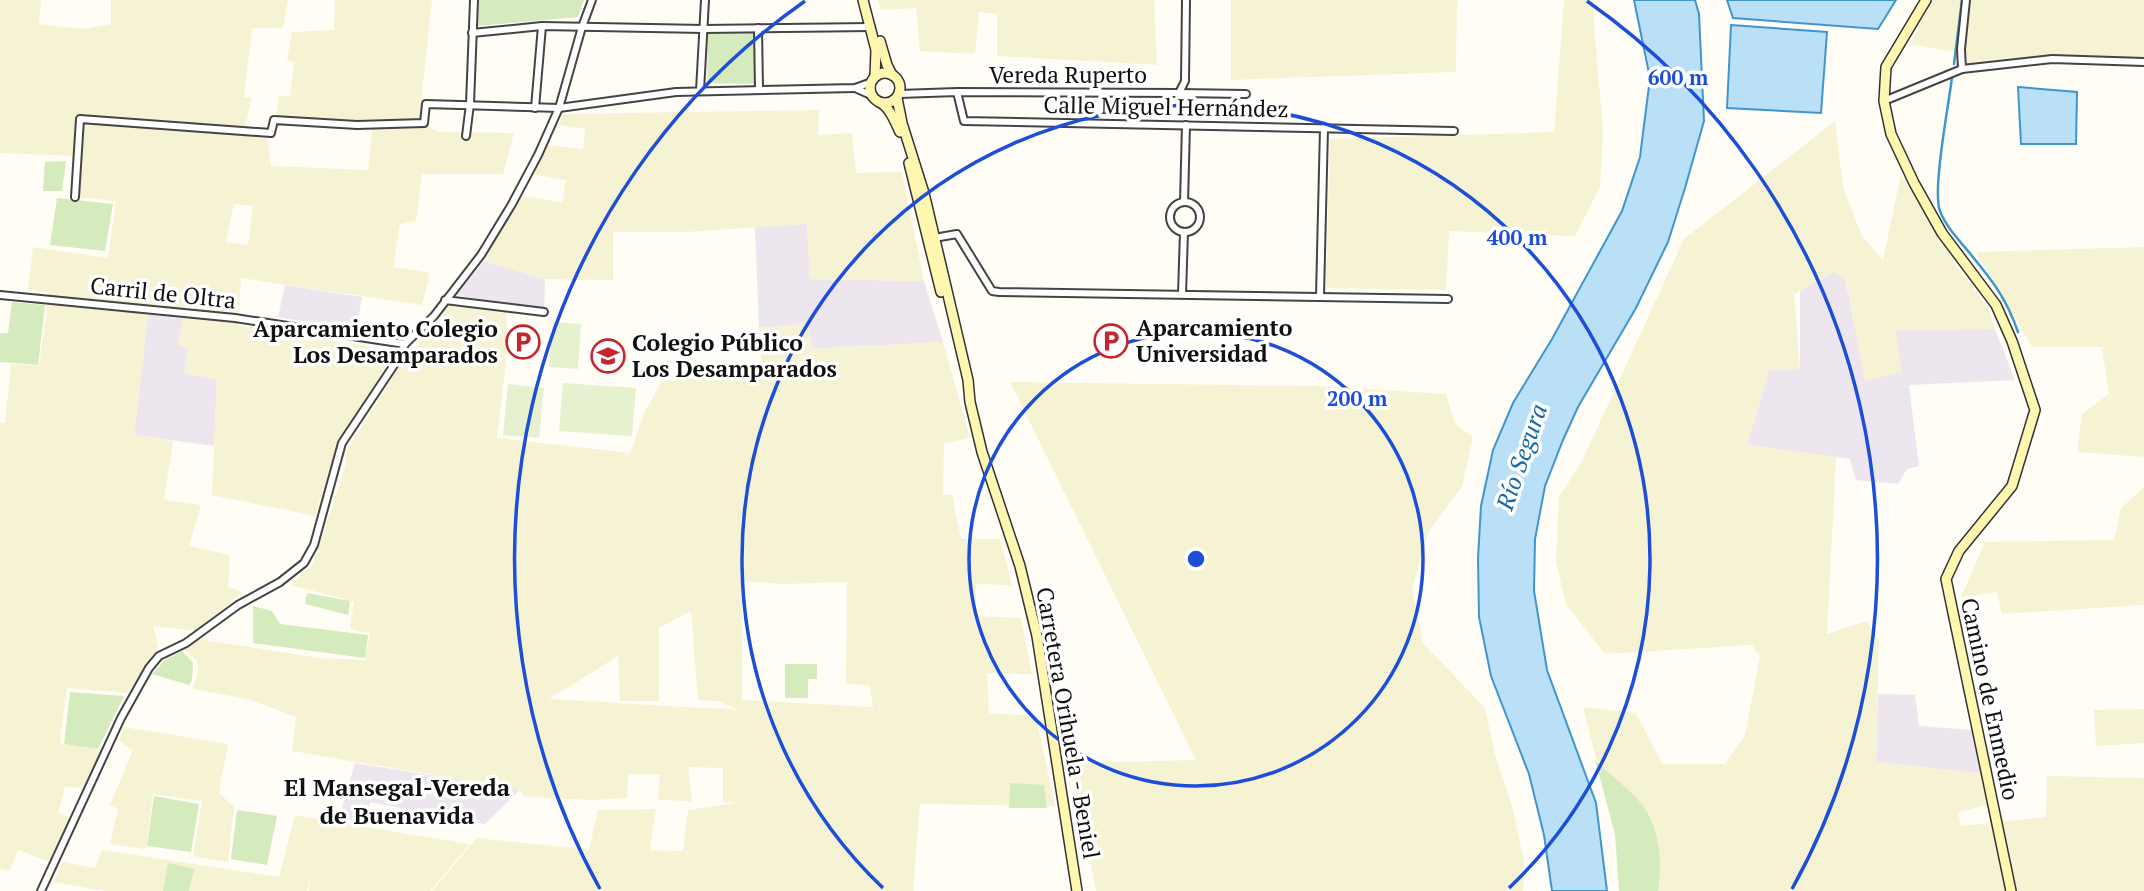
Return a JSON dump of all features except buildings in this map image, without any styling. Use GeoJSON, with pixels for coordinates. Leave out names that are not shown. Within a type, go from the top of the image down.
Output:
{"type":"FeatureCollection","features":[{"type":"Feature","properties":{"kind":"main road"},"geometry":{"type":"LineString","coordinates":[[863,0],[876,50],[873,80],[876,99],[889,103],[898,96],[899,81],[892,75],[882,50],[869,0]]}},
{"type":"Feature","properties":{"kind":"main road","name":"Camino de Enmedio"},"geometry":{"type":"LineString","coordinates":[[1926,0],[1886,67],[1884,101],[1891,134],[1942,233],[1996,304],[2012,341],[2035,410],[2012,486],[1959,551],[1945,579],[2011,891]]}},
{"type":"Feature","properties":{"kind":"main road"},"geometry":{"type":"LineString","coordinates":[[873,80],[883,73],[892,75]]}},
{"type":"Feature","properties":{"kind":"main road","name":"Carretera Orihuela - Beniel"},"geometry":{"type":"LineString","coordinates":[[898,96],[968,380],[970,401]]}},
{"type":"Feature","properties":{"kind":"main road","name":"Carretera Orihuela - Beniel"},"geometry":{"type":"LineString","coordinates":[[876,99],[884,104],[900,131],[982,452],[1020,566],[1037,636],[1077,891]]}},
{"type":"Feature","properties":{"kind":"street"},"geometry":{"type":"LineString","coordinates":[[466,136],[470,104],[474,0]]}},
{"type":"Feature","properties":{"kind":"street"},"geometry":{"type":"LineString","coordinates":[[41,891],[121,718],[149,668],[159,656],[186,643],[238,605],[280,582],[304,563],[314,545],[342,443],[405,344],[434,316],[481,256],[512,204],[559,108],[592,0]]}},
{"type":"Feature","properties":{"kind":"street"},"geometry":{"type":"LineString","coordinates":[[700,91],[705,0]]}},
{"type":"Feature","properties":{"kind":"street","name":"Vereda Ruperto"},"geometry":{"type":"LineString","coordinates":[[1180,93],[1185,81],[1186,0]]}},
{"type":"Feature","properties":{"kind":"street"},"geometry":{"type":"LineString","coordinates":[[1962,69],[1961,49],[1966,0]]}},
{"type":"Feature","properties":{"kind":"street"},"geometry":{"type":"LineString","coordinates":[[472,33],[542,26],[704,29],[871,27]]}},
{"type":"Feature","properties":{"kind":"street"},"geometry":{"type":"LineString","coordinates":[[535,108],[542,26]]}},
{"type":"Feature","properties":{"kind":"street"},"geometry":{"type":"LineString","coordinates":[[758,28],[759,89]]}},
{"type":"Feature","properties":{"kind":"street"},"geometry":{"type":"LineString","coordinates":[[1884,101],[1962,69],[2052,59],[2144,62]]}},
{"type":"Feature","properties":{"kind":"street"},"geometry":{"type":"LineString","coordinates":[[75,197],[80,119],[271,133],[274,120],[357,125],[424,123],[426,104],[559,108],[700,91],[855,88],[873,80]]}},
{"type":"Feature","properties":{"kind":"street"},"geometry":{"type":"LineString","coordinates":[[855,88],[876,99]]}},
{"type":"Feature","properties":{"kind":"street"},"geometry":{"type":"LineString","coordinates":[[898,96],[957,92]]}},
{"type":"Feature","properties":{"kind":"street","name":"Vereda Ruperto"},"geometry":{"type":"LineString","coordinates":[[957,92],[1245,94]]}},
{"type":"Feature","properties":{"kind":"street","name":"Calle Miguel Hernández"},"geometry":{"type":"LineString","coordinates":[[957,92],[964,121],[1454,131]]}},
{"type":"Feature","properties":{"kind":"street"},"geometry":{"type":"LineString","coordinates":[[1184,202],[1186,125]]}},
{"type":"Feature","properties":{"kind":"street"},"geometry":{"type":"LineString","coordinates":[[1320,296],[1324,128]]}},
{"type":"Feature","properties":{"kind":"street"},"geometry":{"type":"LineString","coordinates":[[1184,202],[1196,208],[1200,217],[1193,229],[1184,232],[1175,228],[1170,215],[1174,206],[1184,202]]}},
{"type":"Feature","properties":{"kind":"street"},"geometry":{"type":"LineString","coordinates":[[1182,294],[1184,232]]}},
{"type":"Feature","properties":{"kind":"street"},"geometry":{"type":"LineString","coordinates":[[934,238],[957,234],[992,291],[1448,299]]}},
{"type":"Feature","properties":{"kind":"street","name":"Carril de Oltra"},"geometry":{"type":"LineString","coordinates":[[0,295],[235,318],[405,344]]}},
{"type":"Feature","properties":{"kind":"street"},"geometry":{"type":"LineString","coordinates":[[445,300],[544,312]]}},
{"type":"Feature","properties":{"kind":"shaded area"},"geometry":{"type":"Polygon","coordinates":[[[0,0],[41,0],[39,24],[84,29],[111,24],[111,0],[288,0],[283,28],[252,28],[244,97],[252,97],[245,127],[268,140],[271,166],[368,170],[373,121],[276,116],[279,96],[290,96],[294,62],[287,60],[292,32],[334,30],[335,0],[432,0],[419,121],[438,132],[514,133],[503,174],[422,174],[416,221],[400,224],[393,267],[430,273],[422,305],[241,278],[238,325],[396,351],[338,442],[315,516],[212,495],[217,380],[184,373],[188,348],[178,345],[183,318],[148,314],[134,435],[173,441],[164,500],[201,505],[189,546],[230,555],[228,587],[243,592],[196,631],[153,626],[158,647],[128,693],[67,688],[60,743],[102,750],[86,788],[65,787],[58,813],[70,818],[52,863],[18,850],[10,871],[0,869],[0,423],[5,423],[11,364],[39,366],[49,293],[28,289],[33,247],[108,258],[116,201],[74,197],[76,156],[0,153],[0,0]],[[234,204],[226,242],[248,245],[253,206],[234,204]]]}},
{"type":"Feature","properties":{"kind":"shaded area"},"geometry":{"type":"Polygon","coordinates":[[[878,0],[1154,0],[1157,65],[997,56],[997,14],[979,12],[975,54],[920,51],[916,8],[881,10],[878,0]]]}},
{"type":"Feature","properties":{"kind":"shaded area"},"geometry":{"type":"Polygon","coordinates":[[[1231,0],[1457,0],[1456,72],[1231,80],[1231,0]]]}},
{"type":"Feature","properties":{"kind":"shaded area"},"geometry":{"type":"Polygon","coordinates":[[[1564,0],[1592,0],[1603,131],[1600,187],[1575,236],[1449,231],[1446,290],[1326,288],[1330,139],[1554,132],[1564,0]]]}},
{"type":"Feature","properties":{"kind":"shaded area"},"geometry":{"type":"Polygon","coordinates":[[[1933,0],[2144,0],[2144,58],[2051,55],[1978,62],[1967,66],[1967,54],[1910,44],[1933,0]]]}},
{"type":"Feature","properties":{"kind":"shaded area"},"geometry":{"type":"Polygon","coordinates":[[[819,110],[818,135],[852,133],[856,173],[902,172],[924,281],[810,279],[807,224],[687,232],[613,232],[613,280],[545,279],[484,261],[519,196],[562,202],[566,180],[531,174],[547,145],[583,149],[585,129],[558,125],[564,114],[819,110]]]}},
{"type":"Feature","properties":{"kind":"shaded area"},"geometry":{"type":"Polygon","coordinates":[[[1835,121],[1843,187],[1862,236],[1883,260],[1901,175],[1956,265],[1988,307],[1995,329],[1895,330],[1902,372],[1865,381],[1846,279],[1833,272],[1794,294],[1800,369],[1769,370],[1747,445],[1836,457],[1827,634],[1867,621],[1879,641],[1876,762],[1983,774],[1988,805],[1958,812],[1961,826],[2046,817],[2047,776],[2144,778],[2144,891],[1658,891],[1658,845],[1654,828],[1643,806],[1597,762],[1583,707],[1636,713],[1662,764],[1725,764],[1745,735],[1760,657],[1752,645],[1605,654],[1566,604],[1556,562],[1559,497],[1582,461],[1684,239],[1835,121]]]}},
{"type":"Feature","properties":{"kind":"shaded area"},"geometry":{"type":"Polygon","coordinates":[[[807,224],[811,279],[924,281],[943,342],[812,349],[807,324],[759,328],[755,227],[807,224]]]}},
{"type":"Feature","properties":{"kind":"shaded area"},"geometry":{"type":"Polygon","coordinates":[[[2144,247],[2144,457],[2077,452],[2082,414],[2109,394],[2102,347],[2032,347],[1976,252],[2144,247]]]}},
{"type":"Feature","properties":{"kind":"shaded area"},"geometry":{"type":"Polygon","coordinates":[[[484,261],[545,279],[544,311],[456,295],[484,261]]]}},
{"type":"Feature","properties":{"kind":"shaded area"},"geometry":{"type":"Polygon","coordinates":[[[1833,272],[1845,278],[1866,381],[1895,330],[1995,329],[2015,380],[1909,385],[1919,466],[1907,469],[1898,484],[1856,480],[1850,459],[1747,445],[1769,370],[1800,369],[1800,290],[1833,272]]]}},
{"type":"Feature","properties":{"kind":"shaded area"},"geometry":{"type":"Polygon","coordinates":[[[285,285],[362,297],[356,331],[278,317],[285,285]]]}},
{"type":"Feature","properties":{"kind":"shaded area"},"geometry":{"type":"Polygon","coordinates":[[[445,306],[507,313],[505,371],[497,438],[630,453],[646,409],[662,381],[762,374],[759,328],[807,324],[812,349],[943,342],[970,438],[944,443],[943,495],[952,495],[961,539],[1000,539],[1012,585],[976,584],[976,616],[1021,618],[1032,674],[987,673],[989,713],[1036,716],[1055,806],[920,804],[913,891],[432,891],[477,838],[589,850],[598,810],[656,809],[650,850],[683,851],[688,810],[737,803],[723,802],[723,768],[688,767],[692,801],[658,800],[660,775],[628,774],[627,798],[592,800],[525,797],[520,790],[292,751],[296,717],[247,699],[193,689],[198,670],[197,660],[183,649],[199,639],[319,658],[365,660],[370,633],[350,629],[354,602],[291,585],[313,564],[345,468],[347,450],[401,364],[432,329],[445,306]],[[742,581],[742,700],[873,707],[870,686],[846,683],[847,582],[782,584],[742,581]],[[691,611],[659,628],[659,701],[620,701],[618,656],[549,699],[739,710],[718,701],[698,700],[691,611]]]}},
{"type":"Feature","properties":{"kind":"shaded area"},"geometry":{"type":"Polygon","coordinates":[[[148,314],[183,319],[178,344],[189,348],[217,380],[214,446],[134,435],[148,314]]]}},
{"type":"Feature","properties":{"kind":"shaded area"},"geometry":{"type":"Polygon","coordinates":[[[1010,382],[1317,386],[1446,394],[1455,424],[1473,437],[1462,486],[1428,533],[1412,589],[1423,643],[1485,708],[1524,861],[1523,891],[1096,891],[1080,806],[1067,763],[1196,760],[1010,382]]]}},
{"type":"Feature","properties":{"kind":"shaded area"},"geometry":{"type":"Polygon","coordinates":[[[2144,487],[2144,605],[2002,614],[1997,592],[1961,597],[1985,542],[2114,540],[2121,508],[2144,487]]]}},
{"type":"Feature","properties":{"kind":"shaded area"},"geometry":{"type":"Polygon","coordinates":[[[1878,694],[1915,695],[1919,726],[1972,730],[1983,774],[1876,762],[1878,694]]]}},
{"type":"Feature","properties":{"kind":"shaded area"},"geometry":{"type":"Polygon","coordinates":[[[2144,709],[2144,743],[2096,746],[2094,710],[2144,709]]]}},
{"type":"Feature","properties":{"kind":"shaded area"},"geometry":{"type":"Polygon","coordinates":[[[123,727],[228,744],[219,793],[234,807],[228,862],[193,856],[202,801],[153,794],[146,849],[110,844],[118,809],[110,805],[133,750],[119,741],[123,727]]]}},
{"type":"Feature","properties":{"kind":"shaded area"},"geometry":{"type":"Polygon","coordinates":[[[355,763],[520,790],[485,824],[370,802],[366,822],[339,819],[355,763]]]}},
{"type":"Feature","properties":{"kind":"shaded area"},"geometry":{"type":"Polygon","coordinates":[[[295,815],[470,844],[430,891],[309,891],[311,879],[307,891],[104,891],[54,882],[63,862],[95,868],[102,850],[279,877],[295,815]]]}},
{"type":"Feature","properties":{"kind":"green space"},"geometry":{"type":"Polygon","coordinates":[[[479,0],[584,0],[578,17],[478,26],[479,0]]]}},
{"type":"Feature","properties":{"kind":"green space"},"geometry":{"type":"Polygon","coordinates":[[[708,31],[755,31],[755,84],[707,83],[708,31]]]}},
{"type":"Feature","properties":{"kind":"green space"},"geometry":{"type":"Polygon","coordinates":[[[66,161],[62,191],[43,191],[45,162],[66,161]]]}},
{"type":"Feature","properties":{"kind":"green space"},"geometry":{"type":"Polygon","coordinates":[[[57,198],[113,204],[105,251],[50,245],[57,198]]]}},
{"type":"Feature","properties":{"kind":"green space"},"geometry":{"type":"Polygon","coordinates":[[[12,302],[45,305],[38,365],[0,362],[0,333],[8,333],[12,302]]]}},
{"type":"Feature","properties":{"kind":"green space"},"geometry":{"type":"Polygon","coordinates":[[[553,322],[581,324],[578,369],[549,367],[553,322]]]}},
{"type":"Feature","properties":{"kind":"green space"},"geometry":{"type":"Polygon","coordinates":[[[563,383],[636,388],[632,436],[559,431],[563,383]]]}},
{"type":"Feature","properties":{"kind":"green space"},"geometry":{"type":"Polygon","coordinates":[[[508,384],[544,388],[539,438],[503,435],[508,384]]]}},
{"type":"Feature","properties":{"kind":"green space"},"geometry":{"type":"Polygon","coordinates":[[[307,593],[350,601],[348,615],[305,604],[307,593]]]}},
{"type":"Feature","properties":{"kind":"green space"},"geometry":{"type":"Polygon","coordinates":[[[253,606],[272,611],[280,624],[368,635],[365,658],[253,643],[253,606]]]}},
{"type":"Feature","properties":{"kind":"green space"},"geometry":{"type":"Polygon","coordinates":[[[182,651],[193,663],[189,685],[152,674],[165,660],[182,651]]]}},
{"type":"Feature","properties":{"kind":"green space"},"geometry":{"type":"Polygon","coordinates":[[[785,664],[817,664],[817,679],[808,679],[808,698],[785,698],[785,664]]]}},
{"type":"Feature","properties":{"kind":"green space"},"geometry":{"type":"Polygon","coordinates":[[[70,692],[124,696],[98,749],[64,744],[70,692]]]}},
{"type":"Feature","properties":{"kind":"green space"},"geometry":{"type":"Polygon","coordinates":[[[1595,760],[1632,794],[1649,815],[1659,847],[1658,891],[1619,891],[1615,834],[1595,760]]]}},
{"type":"Feature","properties":{"kind":"green space"},"geometry":{"type":"Polygon","coordinates":[[[1010,783],[1044,785],[1047,808],[1009,808],[1010,783]]]}},
{"type":"Feature","properties":{"kind":"green space"},"geometry":{"type":"Polygon","coordinates":[[[154,796],[199,804],[191,852],[147,846],[154,796]]]}},
{"type":"Feature","properties":{"kind":"green space"},"geometry":{"type":"Polygon","coordinates":[[[237,810],[277,816],[267,865],[231,859],[237,810]]]}},
{"type":"Feature","properties":{"kind":"green space"},"geometry":{"type":"Polygon","coordinates":[[[168,863],[194,869],[189,891],[163,891],[168,863]]]}},
{"type":"Feature","properties":{"kind":"water","name":"Río Segura"},"geometry":{"type":"Polygon","coordinates":[[[1634,0],[1695,0],[1699,14],[1704,121],[1668,242],[1636,308],[1578,407],[1545,486],[1535,539],[1534,591],[1547,670],[1596,803],[1607,891],[1552,891],[1544,835],[1529,774],[1491,676],[1479,617],[1481,506],[1493,450],[1513,403],[1552,339],[1622,211],[1640,157],[1650,78],[1634,0]]]}},
{"type":"Feature","properties":{"kind":"water"},"geometry":{"type":"Polygon","coordinates":[[[1727,0],[1896,0],[1878,29],[1733,18],[1727,0]]]}},
{"type":"Feature","properties":{"kind":"water"},"geometry":{"type":"Polygon","coordinates":[[[1731,25],[1827,32],[1821,113],[1727,108],[1731,25]]]}},
{"type":"Feature","properties":{"kind":"water"},"geometry":{"type":"Polygon","coordinates":[[[2018,87],[2077,92],[2076,144],[2021,144],[2018,87]]]}},
{"type":"Feature","properties":{"kind":"waterway"},"geometry":{"type":"LineString","coordinates":[[1954,64],[1962,0]]}},
{"type":"Feature","properties":{"kind":"waterway"},"geometry":{"type":"LineString","coordinates":[[1952,77],[1939,166],[1940,211],[1952,232],[1997,289],[2018,332]]}},
{"type":"Feature","properties":{"kind":"place","name":"Aparcamiento Universidad"},"geometry":{"type":"Point","coordinates":[1111,341]}},
{"type":"Feature","properties":{"kind":"place","name":"Aparcamiento Colegio Los Desamparados"},"geometry":{"type":"Point","coordinates":[523,342]}},
{"type":"Feature","properties":{"kind":"place","name":"Colegio Público Los Desamparados"},"geometry":{"type":"Point","coordinates":[608,356]}},
{"type":"Feature","properties":{"kind":"district","name":"El Mansegal-Vereda de Buenavida"},"geometry":{"type":"Point","coordinates":[397,802]}}]}
